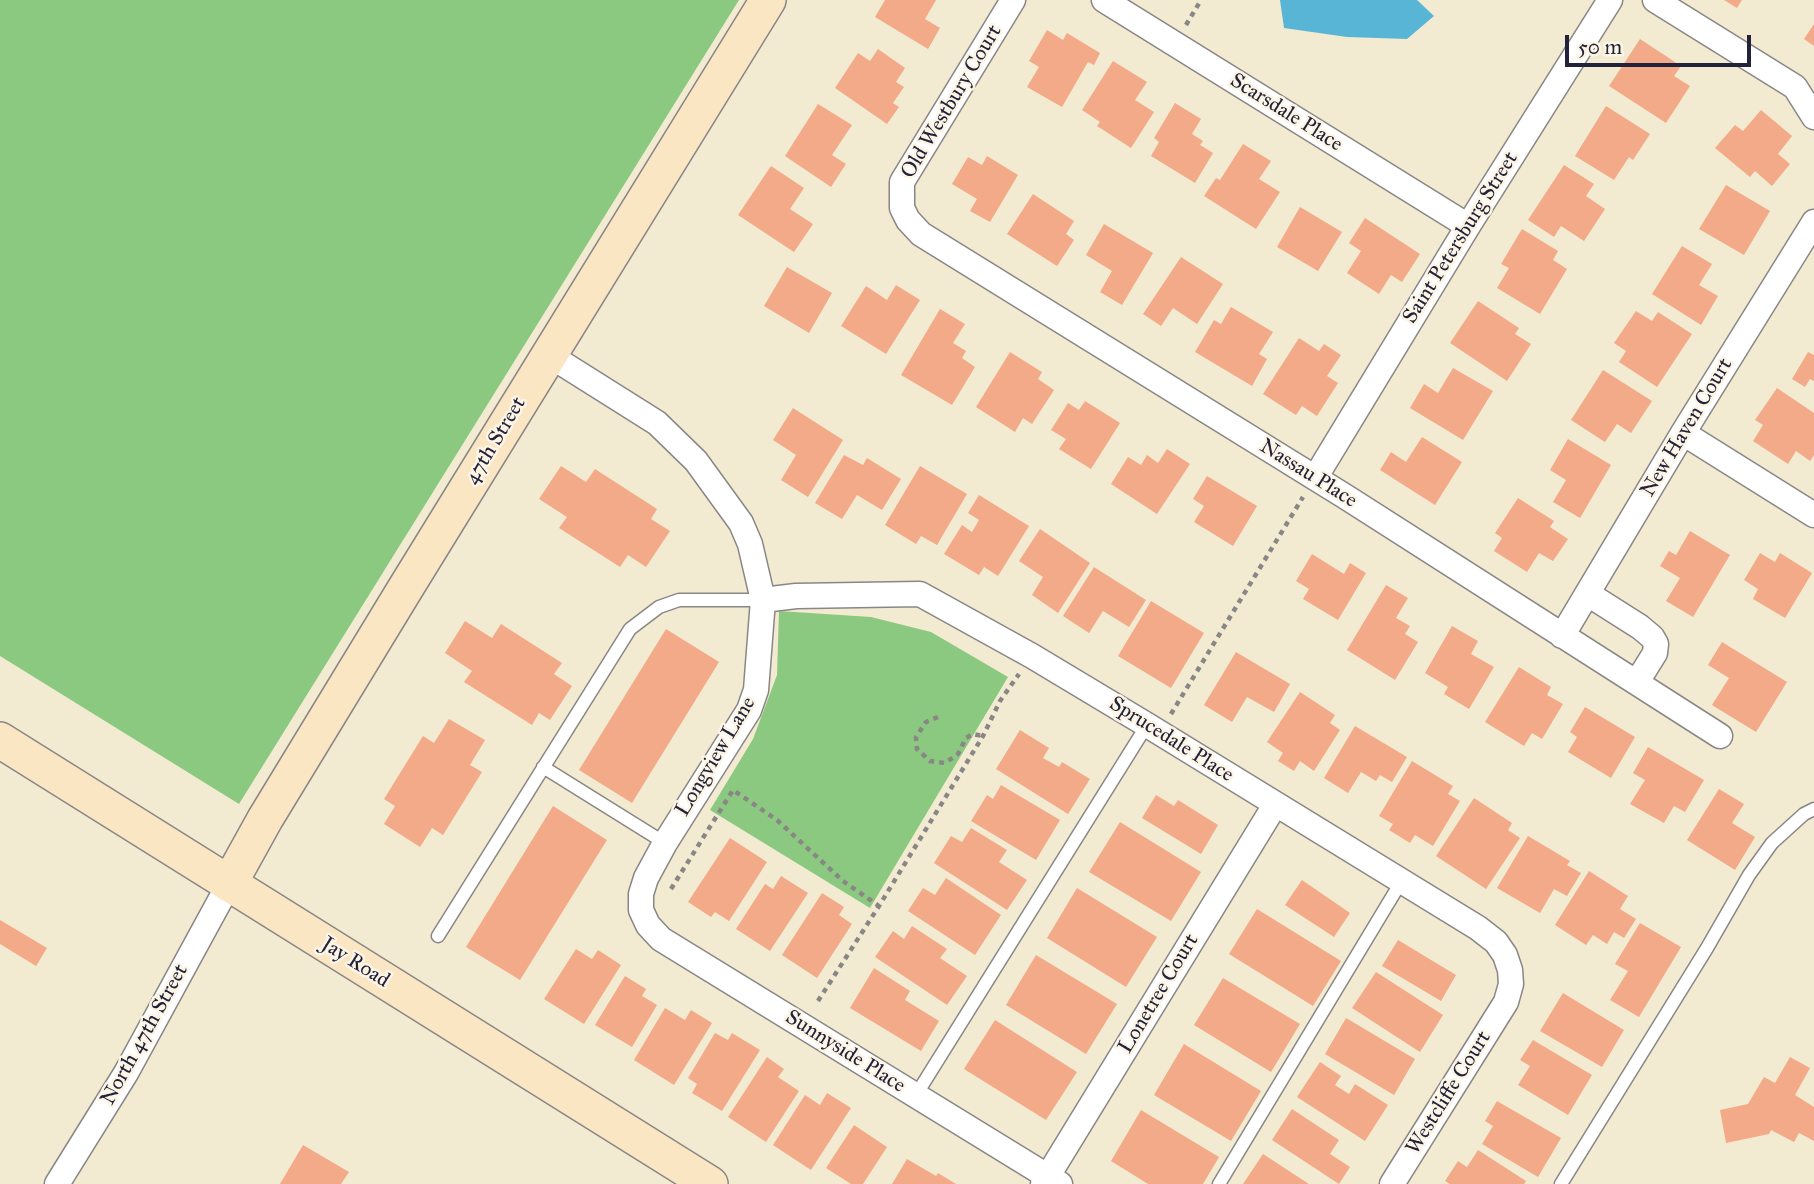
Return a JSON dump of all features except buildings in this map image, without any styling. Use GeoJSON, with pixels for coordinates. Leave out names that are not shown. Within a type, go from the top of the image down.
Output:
{"type":"FeatureCollection","features":[{"type":"Feature","properties":{"kind":"street","name":"47th Street"},"geometry":{"type":"LineString","coordinates":[[229,884],[265,819],[768,0]]}},
{"type":"Feature","properties":{"kind":"street","name":"Old Westbury Court"},"geometry":{"type":"LineString","coordinates":[[902,208],[902,182],[1013,0]]}},
{"type":"Feature","properties":{"kind":"street","name":"Scarsdale Place"},"geometry":{"type":"LineString","coordinates":[[1104,0],[1468,226]]}},
{"type":"Feature","properties":{"kind":"street","name":"Saint Petersburg Street"},"geometry":{"type":"LineString","coordinates":[[1315,478],[1468,226],[1610,0]]}},
{"type":"Feature","properties":{"kind":"street"},"geometry":{"type":"LineString","coordinates":[[1655,0],[1805,88],[1814,117]]}},
{"type":"Feature","properties":{"kind":"street","name":"Nassau Place"},"geometry":{"type":"LineString","coordinates":[[902,208],[908,220],[921,234],[1315,478],[1720,736]]}},
{"type":"Feature","properties":{"kind":"street","name":"New Haven Court"},"geometry":{"type":"LineString","coordinates":[[1562,636],[1683,433],[1814,222]]}},
{"type":"Feature","properties":{"kind":"street","name":"Longview Lane"},"geometry":{"type":"LineString","coordinates":[[549,355],[657,423],[696,461],[741,523],[750,544],[763,600],[759,670],[749,710],[665,843],[640,894],[640,910]]}},
{"type":"Feature","properties":{"kind":"street"},"geometry":{"type":"LineString","coordinates":[[1683,433],[1814,515]]}},
{"type":"Feature","properties":{"kind":"street","name":"Sprucedale Place"},"geometry":{"type":"LineString","coordinates":[[763,600],[796,596],[920,594],[1032,656],[1478,928],[1496,942],[1505,955],[1511,984],[1506,1002]]}},
{"type":"Feature","properties":{"kind":"street"},"geometry":{"type":"LineString","coordinates":[[1588,594],[1640,627],[1656,643],[1655,653],[1637,682]]}},
{"type":"Feature","properties":{"kind":"street","name":"Jay Road"},"geometry":{"type":"LineString","coordinates":[[0,740],[710,1184]]}},
{"type":"Feature","properties":{"kind":"street","name":"Lonetree Court"},"geometry":{"type":"LineString","coordinates":[[1050,1181],[1275,804]]}},
{"type":"Feature","properties":{"kind":"street","name":"North 47th Street"},"geometry":{"type":"LineString","coordinates":[[57,1184],[126,1073],[229,884]]}},
{"type":"Feature","properties":{"kind":"street","name":"Sunnyside Place"},"geometry":{"type":"LineString","coordinates":[[640,910],[648,925],[661,939],[916,1095],[1050,1181]]}},
{"type":"Feature","properties":{"kind":"street","name":"Westcliffe Court"},"geometry":{"type":"LineString","coordinates":[[1392,1184],[1506,1002]]}},
{"type":"Feature","properties":{"kind":"lane"},"geometry":{"type":"LineString","coordinates":[[438,936],[630,629],[659,607],[679,600],[763,600]]}},
{"type":"Feature","properties":{"kind":"lane"},"geometry":{"type":"LineString","coordinates":[[916,1095],[1153,729]]}},
{"type":"Feature","properties":{"kind":"lane"},"geometry":{"type":"LineString","coordinates":[[542,766],[665,843]]}},
{"type":"Feature","properties":{"kind":"lane"},"geometry":{"type":"LineString","coordinates":[[1561,1184],[1749,875],[1772,843],[1804,814],[1814,809]]}},
{"type":"Feature","properties":{"kind":"lane"},"geometry":{"type":"LineString","coordinates":[[1219,1184],[1401,882]]}},
{"type":"Feature","properties":{"kind":"path"},"geometry":{"type":"LineString","coordinates":[[1153,729],[1315,478]]}},
{"type":"Feature","properties":{"kind":"path"},"geometry":{"type":"LineString","coordinates":[[818,1001],[983,736],[1000,701],[1032,656]]}},
{"type":"Feature","properties":{"kind":"path"},"geometry":{"type":"LineString","coordinates":[[938,717],[926,722],[916,742],[917,749],[930,761],[945,764],[958,754],[966,738],[973,734],[983,736]]}},
{"type":"Feature","properties":{"kind":"path"},"geometry":{"type":"LineString","coordinates":[[670,890],[733,790],[777,820],[843,881],[879,906]]}},
{"type":"Feature","properties":{"kind":"green space"},"geometry":{"type":"Polygon","coordinates":[[[0,0],[739,0],[239,804],[0,656],[0,0]]]}},
{"type":"Feature","properties":{"kind":"green space"},"geometry":{"type":"Polygon","coordinates":[[[779,611],[871,617],[931,632],[1008,677],[870,908],[710,810],[753,739],[777,675],[779,611]]]}},
{"type":"Feature","properties":{"kind":"water"},"geometry":{"type":"Polygon","coordinates":[[[1280,0],[1417,0],[1434,16],[1407,39],[1347,37],[1284,28],[1280,0]]]}}]}
